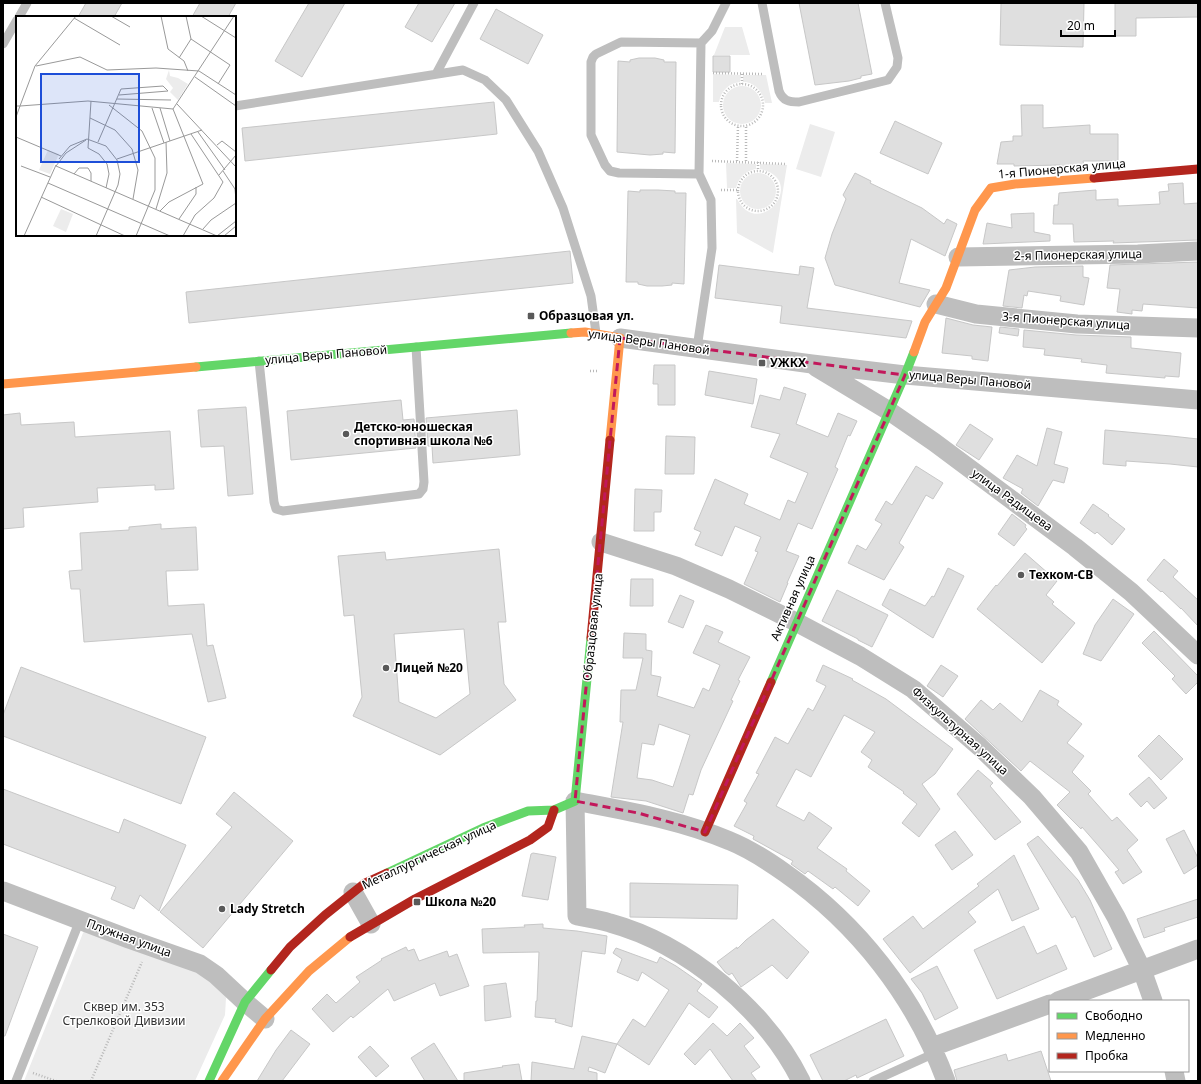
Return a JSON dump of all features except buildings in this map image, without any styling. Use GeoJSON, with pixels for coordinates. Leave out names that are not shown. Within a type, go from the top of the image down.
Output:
{"type":"FeatureCollection","features":[{"type":"Feature","properties":{"kind":"street","name":"1-я Пионерская улица"},"geometry":{"type":"LineString","coordinates":[[905,375],[925,322],[946,288],[975,210],[991,188],[1015,184],[1198,169]]}},
{"type":"Feature","properties":{"kind":"street","name":"2-я Пионерская улица"},"geometry":{"type":"LineString","coordinates":[[958,257],[1138,254],[1198,251]]}},
{"type":"Feature","properties":{"kind":"street","name":"3-я Пионерская улица"},"geometry":{"type":"LineString","coordinates":[[936,304],[976,314],[1077,324],[1198,328]]}},
{"type":"Feature","properties":{"kind":"street","name":"улица Веры Пановой"},"geometry":{"type":"LineString","coordinates":[[3,384],[585,332],[812,364],[905,375],[1198,400]]}},
{"type":"Feature","properties":{"kind":"street","name":"Образцовая улица"},"geometry":{"type":"LineString","coordinates":[[620,338],[601,542],[574,802],[577,916],[611,923],[650,938],[683,955],[716,979],[747,1007],[773,1037],[801,1081]]}},
{"type":"Feature","properties":{"kind":"street","name":"улица Радищева"},"geometry":{"type":"LineString","coordinates":[[812,364],[889,411],[934,442],[1075,547],[1131,592],[1198,655]]}},
{"type":"Feature","properties":{"kind":"street","name":"Активная улица"},"geometry":{"type":"LineString","coordinates":[[705,832],[905,375]]}},
{"type":"Feature","properties":{"kind":"street","name":"Физкультурная улица"},"geometry":{"type":"LineString","coordinates":[[601,542],[676,566],[729,589],[860,656],[913,689],[980,747],[1032,797],[1079,852],[1116,917],[1142,970],[1154,1000]]}},
{"type":"Feature","properties":{"kind":"street","name":"Металлургическая улица"},"geometry":{"type":"LineString","coordinates":[[209,1081],[245,1002],[290,947],[325,914],[353,892],[365,883],[483,828],[528,811],[554,810],[574,802]]}},
{"type":"Feature","properties":{"kind":"street"},"geometry":{"type":"LineString","coordinates":[[574,802],[638,813],[731,841],[766,860],[804,886],[836,914],[869,949],[896,984],[918,1019],[946,1081]]}},
{"type":"Feature","properties":{"kind":"street"},"geometry":{"type":"LineString","coordinates":[[222,1081],[265,1019],[309,971],[345,940],[415,899],[530,840],[548,827],[554,810]]}},
{"type":"Feature","properties":{"kind":"street","name":"Плужная улица"},"geometry":{"type":"LineString","coordinates":[[3,891],[200,964],[216,975],[265,1019]]}},
{"type":"Feature","properties":{"kind":"street"},"geometry":{"type":"LineString","coordinates":[[353,892],[371,924]]}},
{"type":"Feature","properties":{"kind":"street"},"geometry":{"type":"LineString","coordinates":[[1061,1000],[1198,950]]}},
{"type":"Feature","properties":{"kind":"street"},"geometry":{"type":"LineString","coordinates":[[933,1050],[1049,1004]]}},
{"type":"Feature","properties":{"kind":"lane"},"geometry":{"type":"LineString","coordinates":[[20,16],[27,3]]}},
{"type":"Feature","properties":{"kind":"lane"},"geometry":{"type":"LineString","coordinates":[[436,74],[474,3]]}},
{"type":"Feature","properties":{"kind":"lane"},"geometry":{"type":"LineString","coordinates":[[697,348],[712,248],[711,200],[699,174],[700,43],[712,31],[726,3]]}},
{"type":"Feature","properties":{"kind":"lane"},"geometry":{"type":"LineString","coordinates":[[762,3],[781,96],[792,102],[807,100],[888,80],[897,67],[898,58],[885,3]]}},
{"type":"Feature","properties":{"kind":"lane"},"geometry":{"type":"LineString","coordinates":[[3,44],[16,22]]}},
{"type":"Feature","properties":{"kind":"lane"},"geometry":{"type":"LineString","coordinates":[[699,174],[619,173],[610,171],[605,165],[592,135],[591,113],[592,62],[593,57],[596,54],[621,42],[700,43]]}},
{"type":"Feature","properties":{"kind":"lane"},"geometry":{"type":"LineString","coordinates":[[236,106],[464,70],[485,80],[506,100],[538,151],[563,208],[591,296],[596,333]]}},
{"type":"Feature","properties":{"kind":"lane"},"geometry":{"type":"LineString","coordinates":[[259,361],[274,502],[276,509],[283,511],[418,494],[423,489],[424,482],[416,347]]}},
{"type":"Feature","properties":{"kind":"lane"},"geometry":{"type":"LineString","coordinates":[[16,1081],[80,920]]}},
{"type":"Feature","properties":{"kind":"lane"},"geometry":{"type":"LineString","coordinates":[[873,1081],[933,1050]]}},
{"type":"Feature","properties":{"kind":"path"},"geometry":{"type":"LineString","coordinates":[[700,73],[776,74]]}},
{"type":"Feature","properties":{"kind":"path"},"geometry":{"type":"LineString","coordinates":[[742,73],[742,84]]}},
{"type":"Feature","properties":{"kind":"path"},"geometry":{"type":"LineString","coordinates":[[742,84],[753,86],[762,98],[763,104],[762,112],[758,119],[746,126],[738,126],[732,124],[726,119],[722,113],[721,105],[722,98],[731,86],[742,84]]}},
{"type":"Feature","properties":{"kind":"path"},"geometry":{"type":"LineString","coordinates":[[737,161],[738,126]]}},
{"type":"Feature","properties":{"kind":"path"},"geometry":{"type":"LineString","coordinates":[[746,126],[746,162]]}},
{"type":"Feature","properties":{"kind":"path"},"geometry":{"type":"LineString","coordinates":[[699,161],[737,161],[786,164]]}},
{"type":"Feature","properties":{"kind":"path"},"geometry":{"type":"LineString","coordinates":[[758,162],[758,170]]}},
{"type":"Feature","properties":{"kind":"path"},"geometry":{"type":"LineString","coordinates":[[758,170],[773,176],[779,191],[777,199],[773,205],[766,210],[758,211],[750,210],[744,205],[739,198],[738,191],[744,176],[758,170]]}},
{"type":"Feature","properties":{"kind":"path"},"geometry":{"type":"LineString","coordinates":[[91,1081],[148,946]]}},
{"type":"Feature","properties":{"kind":"path"},"geometry":{"type":"LineString","coordinates":[[21,1068],[56,1081]]}},
{"type":"Feature","properties":{"kind":"highlighted area"},"geometry":{"type":"Polygon","coordinates":[[[620,338],[905,375],[705,832],[638,813],[575,801],[620,338]]]}},
{"type":"Feature","properties":{"kind":"green space"},"geometry":{"type":"Polygon","coordinates":[[[725,27],[742,27],[750,55],[714,55],[725,27]]]}},
{"type":"Feature","properties":{"kind":"green space"},"geometry":{"type":"Polygon","coordinates":[[[713,74],[741,75],[740,82],[732,84],[726,88],[719,102],[713,102],[713,74]]]}},
{"type":"Feature","properties":{"kind":"green space"},"geometry":{"type":"Polygon","coordinates":[[[743,75],[766,75],[772,103],[765,103],[758,88],[747,82],[743,82],[743,75]]]}},
{"type":"Feature","properties":{"kind":"green space"},"geometry":{"type":"Polygon","coordinates":[[[738,86],[746,86],[756,91],[760,98],[760,112],[756,119],[746,124],[738,124],[728,119],[726,116],[723,109],[723,101],[728,91],[731,89],[738,86]]]}},
{"type":"Feature","properties":{"kind":"green space"},"geometry":{"type":"Polygon","coordinates":[[[810,124],[835,132],[821,177],[796,169],[810,124]]]}},
{"type":"Feature","properties":{"kind":"green space"},"geometry":{"type":"Polygon","coordinates":[[[726,163],[756,164],[756,169],[743,175],[736,188],[727,188],[726,163]]]}},
{"type":"Feature","properties":{"kind":"green space"},"geometry":{"type":"Polygon","coordinates":[[[760,164],[787,165],[773,253],[737,233],[736,199],[747,210],[757,214],[767,211],[776,204],[780,194],[780,184],[774,175],[760,169],[760,164]]]}},
{"type":"Feature","properties":{"kind":"green space"},"geometry":{"type":"Polygon","coordinates":[[[762,173],[771,178],[775,184],[775,198],[771,204],[762,209],[754,209],[745,204],[741,198],[740,187],[745,178],[751,174],[762,173]]]}},
{"type":"Feature","properties":{"kind":"green space","name":"Сквер им. 353 Стрелковой Дивизии"},"geometry":{"type":"Polygon","coordinates":[[[86,929],[205,972],[223,989],[226,998],[225,1015],[195,1081],[24,1081],[83,933],[86,929]]]}},
{"type":"Feature","properties":{"kind":"traffic: fast"},"geometry":{"type":"LineString","coordinates":[[196,367],[571,333]]}},
{"type":"Feature","properties":{"kind":"traffic: fast"},"geometry":{"type":"LineString","coordinates":[[771,682],[914,352]]}},
{"type":"Feature","properties":{"kind":"traffic: fast"},"geometry":{"type":"LineString","coordinates":[[387,873],[483,828],[528,811],[554,810],[575,801],[591,638]]}},
{"type":"Feature","properties":{"kind":"traffic: fast"},"geometry":{"type":"LineString","coordinates":[[209,1081],[245,1002],[271,970]]}},
{"type":"Feature","properties":{"kind":"traffic: slow"},"geometry":{"type":"LineString","coordinates":[[914,352],[925,322],[946,288],[975,210],[991,188],[1015,184],[1094,178]]}},
{"type":"Feature","properties":{"kind":"traffic: slow"},"geometry":{"type":"LineString","coordinates":[[571,333],[585,332],[620,338],[610,440]]}},
{"type":"Feature","properties":{"kind":"traffic: slow"},"geometry":{"type":"LineString","coordinates":[[3,384],[196,367]]}},
{"type":"Feature","properties":{"kind":"traffic: slow"},"geometry":{"type":"LineString","coordinates":[[222,1081],[265,1019],[309,971],[350,937]]}},
{"type":"Feature","properties":{"kind":"traffic: jam"},"geometry":{"type":"LineString","coordinates":[[1094,178],[1198,169]]}},
{"type":"Feature","properties":{"kind":"traffic: jam"},"geometry":{"type":"LineString","coordinates":[[591,638],[610,440]]}},
{"type":"Feature","properties":{"kind":"traffic: jam"},"geometry":{"type":"LineString","coordinates":[[705,832],[771,682]]}},
{"type":"Feature","properties":{"kind":"traffic: jam"},"geometry":{"type":"LineString","coordinates":[[350,937],[415,899],[530,840],[548,827],[554,810]]}},
{"type":"Feature","properties":{"kind":"traffic: jam"},"geometry":{"type":"LineString","coordinates":[[271,970],[290,947],[325,915],[365,883],[387,873]]}},
{"type":"Feature","properties":{"kind":"place","name":"Образцовая ул."},"geometry":{"type":"Point","coordinates":[531,316]}},
{"type":"Feature","properties":{"kind":"place","name":"УЖКХ"},"geometry":{"type":"Point","coordinates":[762,363]}},
{"type":"Feature","properties":{"kind":"place","name":"Детско-юношеская спортивная школа №6"},"geometry":{"type":"Point","coordinates":[346,434]}},
{"type":"Feature","properties":{"kind":"place","name":"Техком-СВ"},"geometry":{"type":"Point","coordinates":[1021,575]}},
{"type":"Feature","properties":{"kind":"place","name":"Лицей №20"},"geometry":{"type":"Point","coordinates":[386,668]}},
{"type":"Feature","properties":{"kind":"place","name":"Школа №20"},"geometry":{"type":"Point","coordinates":[417,902]}},
{"type":"Feature","properties":{"kind":"place","name":"Lady Stretch"},"geometry":{"type":"Point","coordinates":[222,909]}}]}
